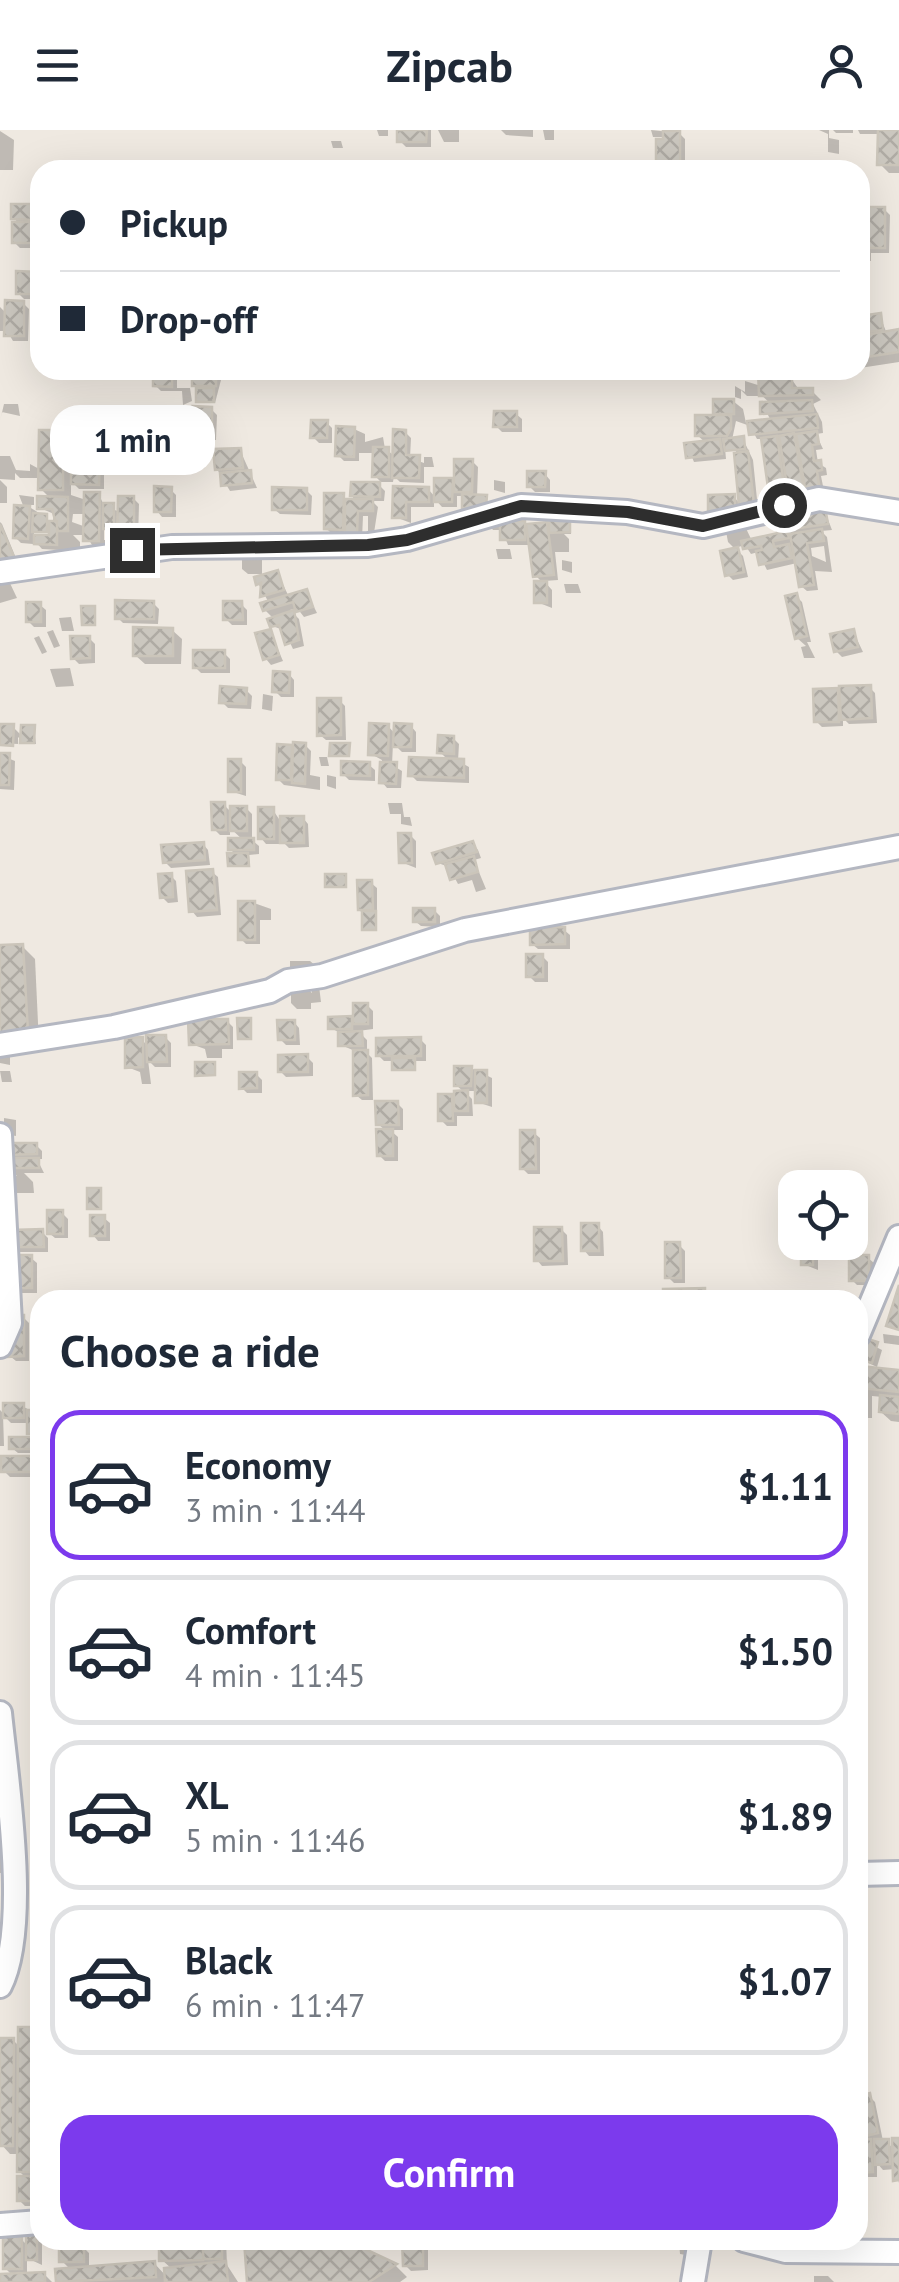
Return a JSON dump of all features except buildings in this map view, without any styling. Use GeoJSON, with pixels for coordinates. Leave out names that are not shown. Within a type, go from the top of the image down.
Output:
{"type":"FeatureCollection","features":[{"type":"Feature","properties":{"kind":"street"},"geometry":{"type":"LineString","coordinates":[[0,572],[172,546],[368,545],[407,540],[521,506],[628,512],[703,526],[818,499],[899,512]]}},
{"type":"Feature","properties":{"kind":"street"},"geometry":{"type":"LineString","coordinates":[[0,1045],[114,1027],[270,991],[288,981],[322,976],[465,930],[899,847]]}},
{"type":"Feature","properties":{"kind":"street"},"geometry":{"type":"LineString","coordinates":[[0,1136],[10,1324],[0,1346]]}},
{"type":"Feature","properties":{"kind":"street"},"geometry":{"type":"LineString","coordinates":[[868,1312],[898,1243]]}},
{"type":"Feature","properties":{"kind":"street"},"geometry":{"type":"LineString","coordinates":[[0,1713],[13,1888],[12,1962],[0,1986]]}},
{"type":"Feature","properties":{"kind":"street"},"geometry":{"type":"LineString","coordinates":[[868,1874],[899,1873]]}},
{"type":"Feature","properties":{"kind":"street"},"geometry":{"type":"LineString","coordinates":[[0,2225],[30,2223]]}},
{"type":"Feature","properties":{"kind":"street"},"geometry":{"type":"LineString","coordinates":[[693,2282],[698,2250]]}},
{"type":"Feature","properties":{"kind":"street"},"geometry":{"type":"LineString","coordinates":[[782,2250],[899,2252]]}},
{"type":"Feature","properties":{"kind":"route"},"geometry":{"type":"LineString","coordinates":[[132,550],[172,546],[278,549],[368,545],[407,540],[521,506],[628,512],[703,526],[784,505]]}}]}
